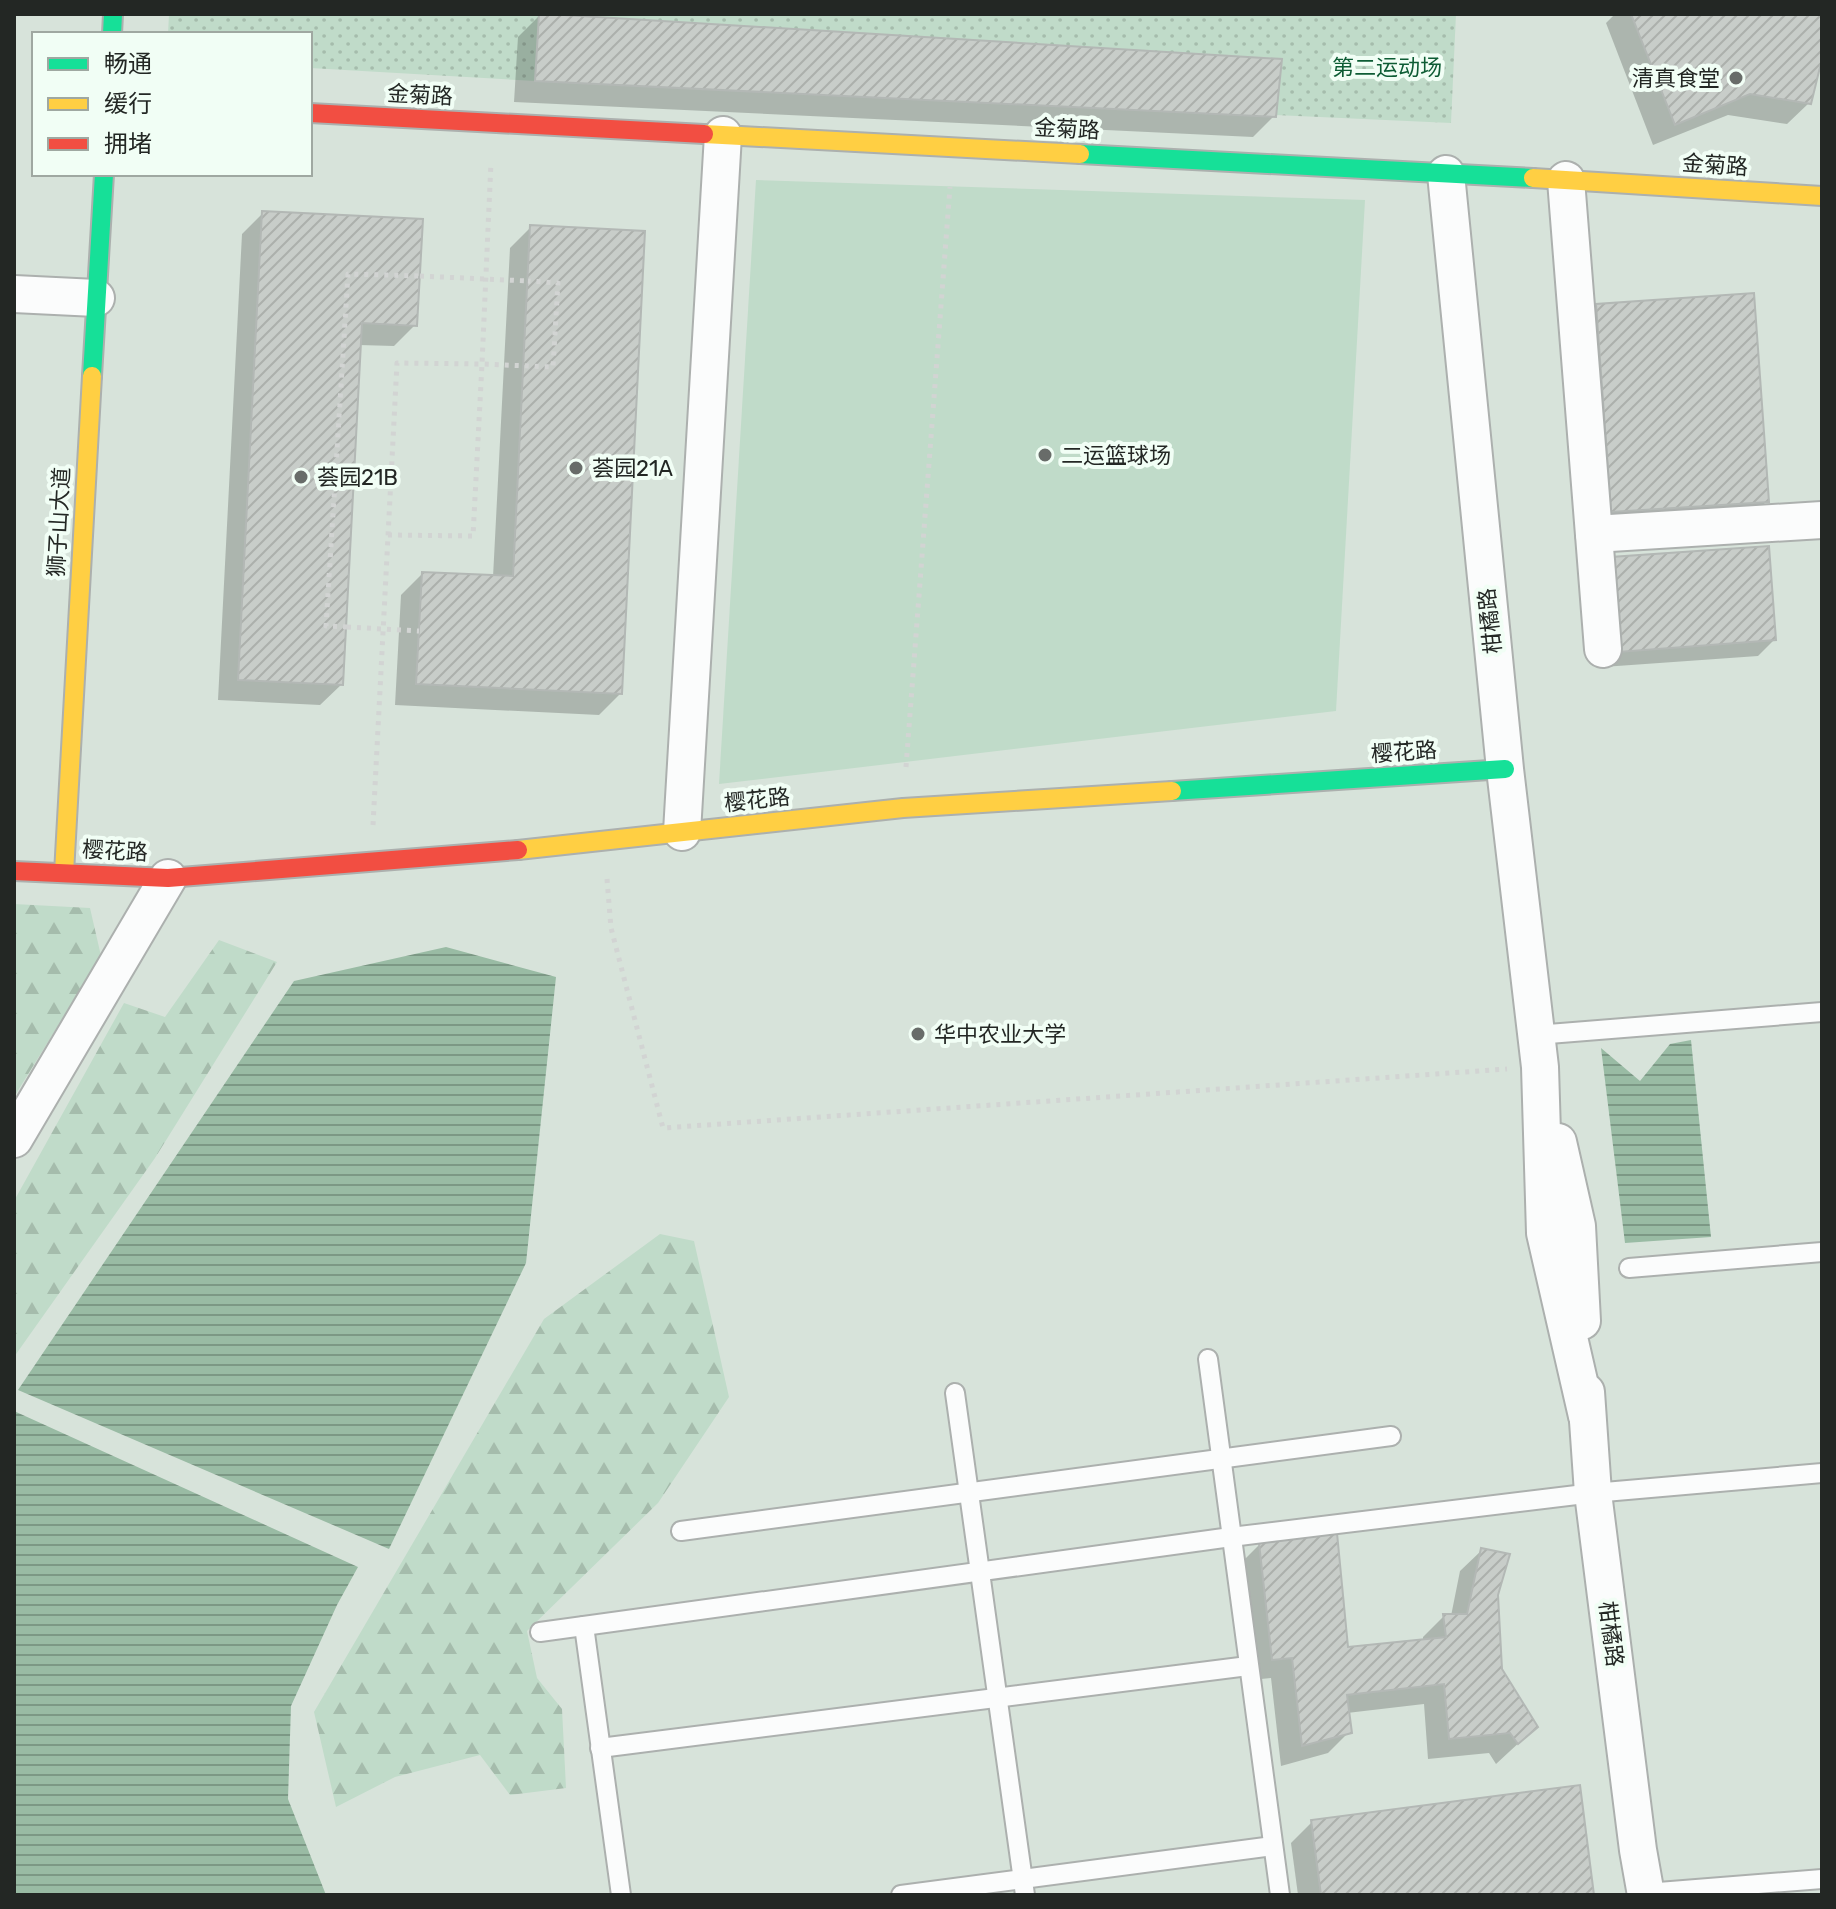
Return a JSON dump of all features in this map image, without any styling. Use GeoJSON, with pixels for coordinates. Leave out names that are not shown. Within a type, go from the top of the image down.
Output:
{"type":"FeatureCollection","features":[{"type":"Feature","properties":{"kind":"street","name":"金菊路"},"geometry":{"type":"LineString","coordinates":[[312,113],[1822,196]]}},
{"type":"Feature","properties":{"kind":"street"},"geometry":{"type":"LineString","coordinates":[[682,832],[723,135]]}},
{"type":"Feature","properties":{"kind":"street","name":"柑橘路"},"geometry":{"type":"LineString","coordinates":[[1446,174],[1505,769],[1538,1051],[1577,1226],[1593,1493],[1644,1894]]}},
{"type":"Feature","properties":{"kind":"street","name":"狮子山大道"},"geometry":{"type":"LineString","coordinates":[[64,873],[104,176]]}},
{"type":"Feature","properties":{"kind":"street"},"geometry":{"type":"LineString","coordinates":[[1566,180],[1603,649]]}},
{"type":"Feature","properties":{"kind":"street"},"geometry":{"type":"LineString","coordinates":[[14,294],[96,298]]}},
{"type":"Feature","properties":{"kind":"street"},"geometry":{"type":"LineString","coordinates":[[1594,534],[1822,520]]}},
{"type":"Feature","properties":{"kind":"street","name":"樱花路"},"geometry":{"type":"LineString","coordinates":[[14,871],[168,878],[604,842],[903,808],[1505,769]]}},
{"type":"Feature","properties":{"kind":"street"},"geometry":{"type":"LineString","coordinates":[[14,1139],[168,878]]}},
{"type":"Feature","properties":{"kind":"lane"},"geometry":{"type":"LineString","coordinates":[[1538,1051],[1822,1012]]}},
{"type":"Feature","properties":{"kind":"lane"},"geometry":{"type":"LineString","coordinates":[[1629,1268],[1822,1252]]}},
{"type":"Feature","properties":{"kind":"lane"},"geometry":{"type":"LineString","coordinates":[[1208,1359],[1280,1895]]}},
{"type":"Feature","properties":{"kind":"lane"},"geometry":{"type":"LineString","coordinates":[[955,1393],[1024,1886]]}},
{"type":"Feature","properties":{"kind":"lane"},"geometry":{"type":"LineString","coordinates":[[681,1531],[1391,1436]]}},
{"type":"Feature","properties":{"kind":"lane"},"geometry":{"type":"LineString","coordinates":[[540,1632],[1231,1537],[1593,1493],[1822,1473]]}},
{"type":"Feature","properties":{"kind":"lane"},"geometry":{"type":"LineString","coordinates":[[584,1626],[621,1895]]}},
{"type":"Feature","properties":{"kind":"lane"},"geometry":{"type":"LineString","coordinates":[[600,1748],[1248,1666]]}},
{"type":"Feature","properties":{"kind":"lane"},"geometry":{"type":"LineString","coordinates":[[901,1895],[1024,1886],[1273,1846]]}},
{"type":"Feature","properties":{"kind":"lane"},"geometry":{"type":"LineString","coordinates":[[1644,1894],[1822,1879]]}},
{"type":"Feature","properties":{"kind":"path"},"geometry":{"type":"LineString","coordinates":[[388,535],[473,536],[493,123]]}},
{"type":"Feature","properties":{"kind":"path"},"geometry":{"type":"LineString","coordinates":[[903,808],[952,147]]}},
{"type":"Feature","properties":{"kind":"path"},"geometry":{"type":"LineString","coordinates":[[371,862],[388,535],[397,363],[553,367],[558,283],[348,274],[326,626],[347,627],[419,631]]}},
{"type":"Feature","properties":{"kind":"path"},"geometry":{"type":"LineString","coordinates":[[604,842],[611,928],[663,1128],[1538,1051]]}},
{"type":"Feature","properties":{"kind":"shaded area","name":"华中农业大学"},"geometry":{"type":"Polygon","coordinates":[[[14,14],[1822,14],[1822,1895],[14,1895],[14,14]]]}},
{"type":"Feature","properties":{"kind":"shaded area"},"geometry":{"type":"Polygon","coordinates":[[[446,947],[556,977],[526,1263],[389,1549],[18,1390],[294,981],[446,947]]]}},
{"type":"Feature","properties":{"kind":"shaded area"},"geometry":{"type":"Polygon","coordinates":[[[1691,1040],[1711,1237],[1625,1243],[1601,1048],[1640,1081],[1670,1044],[1691,1040]]]}},
{"type":"Feature","properties":{"kind":"shaded area"},"geometry":{"type":"Polygon","coordinates":[[[14,1411],[358,1567],[337,1605],[291,1706],[288,1799],[326,1895],[14,1895],[14,1411]]]}},
{"type":"Feature","properties":{"kind":"green space","name":"第二运动场"},"geometry":{"type":"Polygon","coordinates":[[[169,14],[1456,14],[1451,123],[312,68],[312,32],[168,32],[169,14]]]}},
{"type":"Feature","properties":{"kind":"green space","name":"二运篮球场"},"geometry":{"type":"Polygon","coordinates":[[[756,180],[1365,200],[1336,711],[719,784],[756,180]]]}},
{"type":"Feature","properties":{"kind":"green space"},"geometry":{"type":"Polygon","coordinates":[[[14,904],[90,908],[101,956],[14,1097],[14,904]]]}},
{"type":"Feature","properties":{"kind":"green space"},"geometry":{"type":"Polygon","coordinates":[[[219,940],[277,962],[155,1158],[14,1357],[14,1201],[124,1003],[165,1017],[219,940]]]}},
{"type":"Feature","properties":{"kind":"green space"},"geometry":{"type":"Polygon","coordinates":[[[660,1234],[694,1241],[729,1397],[658,1503],[527,1631],[537,1678],[562,1709],[566,1788],[510,1795],[480,1755],[395,1777],[336,1807],[314,1712],[544,1319],[660,1234]]]}},
{"type":"Feature","properties":{"kind":"building"},"geometry":{"type":"Polygon","coordinates":[[[539,14],[1282,59],[1276,117],[535,81],[539,14]]]}},
{"type":"Feature","properties":{"kind":"building","name":"清真食堂"},"geometry":{"type":"Polygon","coordinates":[[[1631,14],[1822,14],[1822,59],[1811,104],[1750,94],[1675,125],[1631,14]]]}},
{"type":"Feature","properties":{"kind":"building","name":"荟园21B"},"geometry":{"type":"Polygon","coordinates":[[[262,211],[423,219],[417,326],[362,323],[343,685],[238,680],[262,211]]]}},
{"type":"Feature","properties":{"kind":"building","name":"荟园21A"},"geometry":{"type":"Polygon","coordinates":[[[530,225],[645,231],[622,694],[416,684],[422,572],[513,576],[530,225]]]}},
{"type":"Feature","properties":{"kind":"building"},"geometry":{"type":"Polygon","coordinates":[[[1754,293],[1769,502],[1611,512],[1596,304],[1754,293]]]}},
{"type":"Feature","properties":{"kind":"building"},"geometry":{"type":"Polygon","coordinates":[[[1769,546],[1776,640],[1618,652],[1611,557],[1769,546]]]}},
{"type":"Feature","properties":{"kind":"building"},"geometry":{"type":"Polygon","coordinates":[[[1337,1533],[1348,1647],[1446,1637],[1443,1614],[1467,1614],[1481,1548],[1510,1554],[1498,1595],[1502,1669],[1538,1727],[1518,1744],[1510,1733],[1449,1739],[1444,1684],[1347,1695],[1352,1733],[1302,1746],[1292,1658],[1272,1660],[1259,1543],[1337,1533]]]}},
{"type":"Feature","properties":{"kind":"building"},"geometry":{"type":"Polygon","coordinates":[[[1580,1785],[1594,1895],[1321,1895],[1311,1820],[1580,1785]]]}},
{"type":"Feature","properties":{"kind":"traffic: fast"},"geometry":{"type":"LineString","coordinates":[[112,32],[113,14]]}},
{"type":"Feature","properties":{"kind":"traffic: fast"},"geometry":{"type":"LineString","coordinates":[[1080,154],[1533,178]]}},
{"type":"Feature","properties":{"kind":"traffic: fast"},"geometry":{"type":"LineString","coordinates":[[92,376],[104,176]]}},
{"type":"Feature","properties":{"kind":"traffic: fast"},"geometry":{"type":"LineString","coordinates":[[1172,791],[1505,769]]}},
{"type":"Feature","properties":{"kind":"traffic: slow"},"geometry":{"type":"LineString","coordinates":[[704,134],[1080,154]]}},
{"type":"Feature","properties":{"kind":"traffic: slow"},"geometry":{"type":"LineString","coordinates":[[1533,178],[1822,196]]}},
{"type":"Feature","properties":{"kind":"traffic: slow"},"geometry":{"type":"LineString","coordinates":[[64,873],[92,376]]}},
{"type":"Feature","properties":{"kind":"traffic: slow"},"geometry":{"type":"LineString","coordinates":[[518,850],[903,808],[1172,791]]}},
{"type":"Feature","properties":{"kind":"traffic: jam"},"geometry":{"type":"LineString","coordinates":[[312,113],[704,134]]}},
{"type":"Feature","properties":{"kind":"traffic: jam"},"geometry":{"type":"LineString","coordinates":[[14,871],[168,878],[518,850]]}},
{"type":"Feature","properties":{"kind":"place","name":"清真食堂"},"geometry":{"type":"Point","coordinates":[1736,78]}},
{"type":"Feature","properties":{"kind":"place","name":"二运篮球场"},"geometry":{"type":"Point","coordinates":[1045,455]}},
{"type":"Feature","properties":{"kind":"place","name":"荟园21A"},"geometry":{"type":"Point","coordinates":[576,468]}},
{"type":"Feature","properties":{"kind":"place","name":"荟园21B"},"geometry":{"type":"Point","coordinates":[301,477]}},
{"type":"Feature","properties":{"kind":"place","name":"华中农业大学"},"geometry":{"type":"Point","coordinates":[918,1034]}}]}
